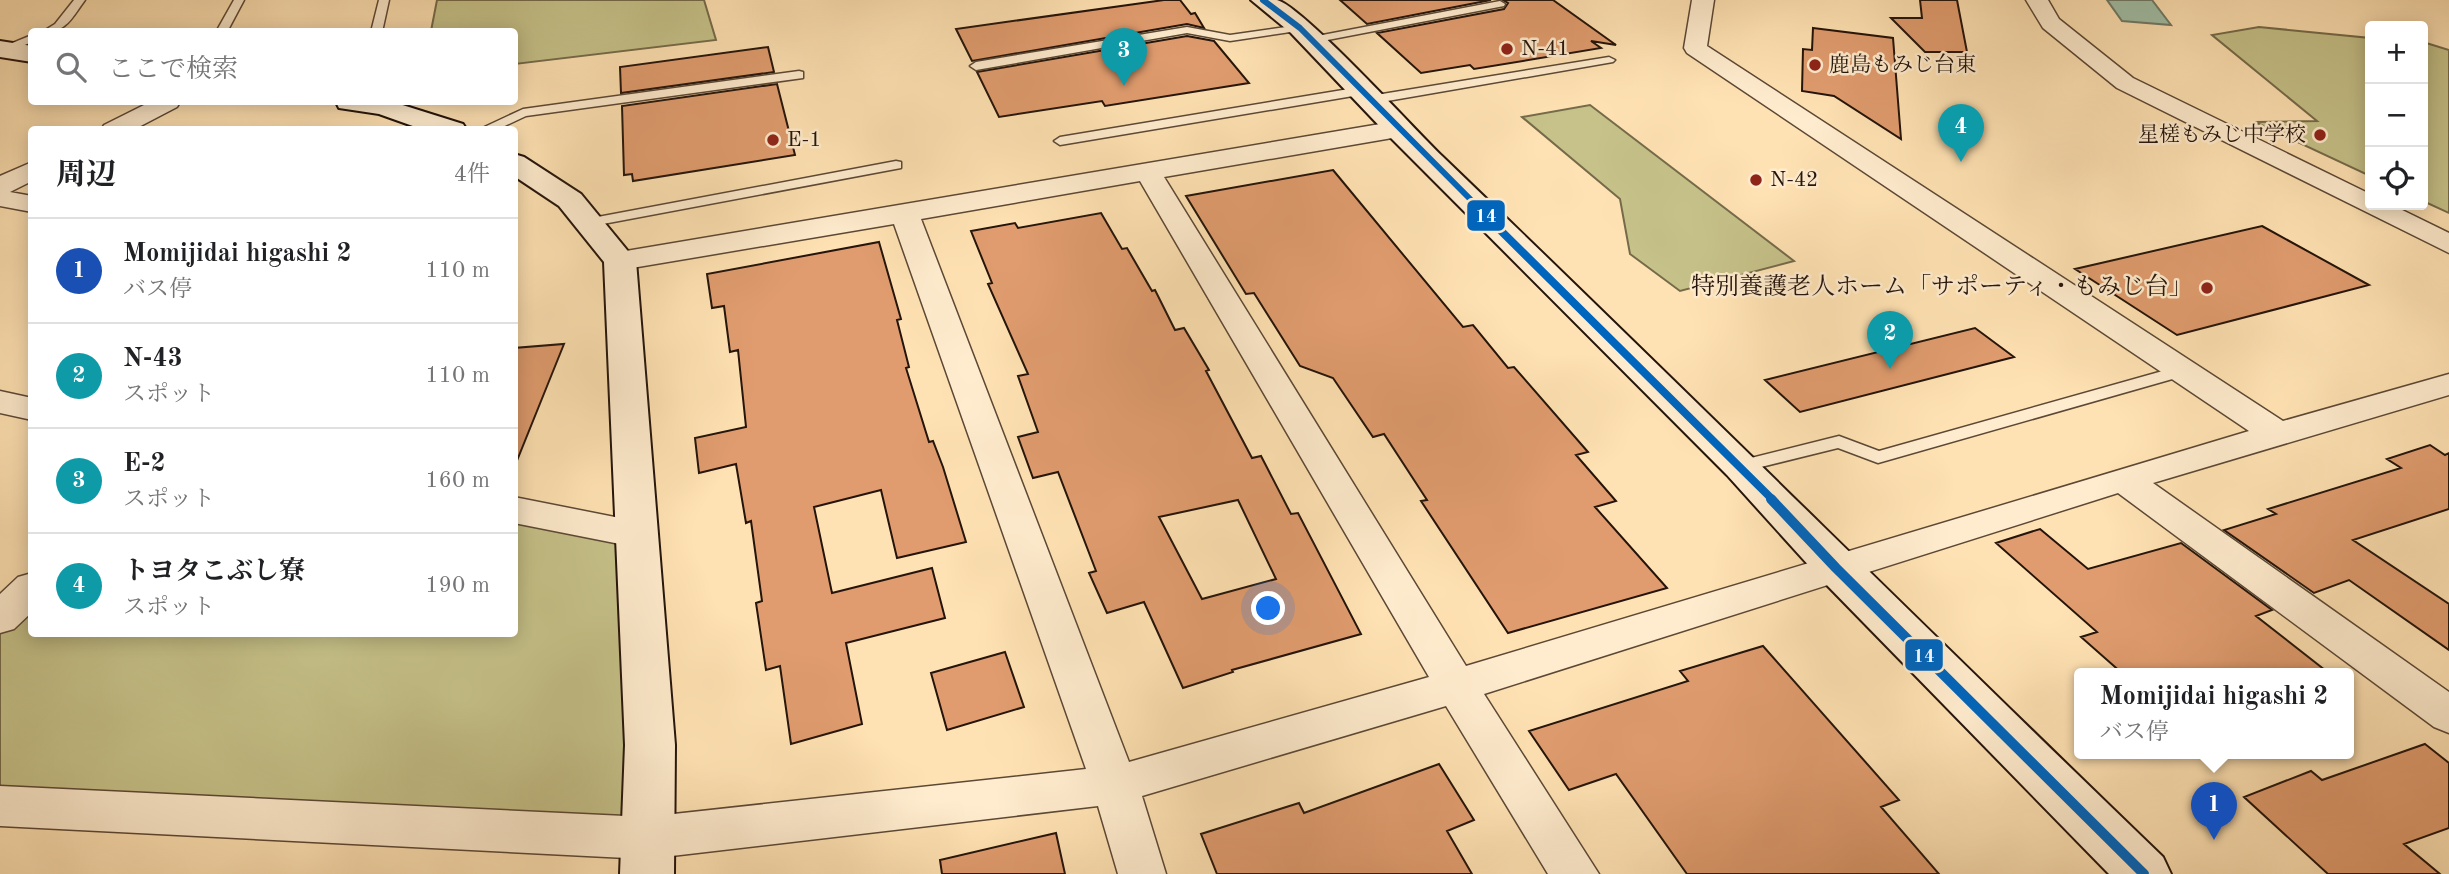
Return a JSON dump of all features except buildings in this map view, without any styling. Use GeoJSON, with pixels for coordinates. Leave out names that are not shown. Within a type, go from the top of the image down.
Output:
{"type":"FeatureCollection","features":[{"type":"Feature","properties":{"kind":"street"},"geometry":{"type":"LineString","coordinates":[[1263,0],[1306,34],[1398,129],[1741,466],[1836,568],[2144,874]]}},
{"type":"Feature","properties":{"kind":"street"},"geometry":{"type":"LineString","coordinates":[[1703,0],[1695,48],[2278,434]]}},
{"type":"Feature","properties":{"kind":"street"},"geometry":{"type":"LineString","coordinates":[[2037,0],[2051,23],[2125,83],[2449,244]]}},
{"type":"Feature","properties":{"kind":"street"},"geometry":{"type":"LineString","coordinates":[[2,50],[28,53]]}},
{"type":"Feature","properties":{"kind":"street"},"geometry":{"type":"LineString","coordinates":[[121,126],[163,105]]}},
{"type":"Feature","properties":{"kind":"street"},"geometry":{"type":"LineString","coordinates":[[369,105],[441,126]]}},
{"type":"Feature","properties":{"kind":"street"},"geometry":{"type":"LineString","coordinates":[[620,261],[905,215],[1147,170],[1398,129]]}},
{"type":"Feature","properties":{"kind":"street"},"geometry":{"type":"LineString","coordinates":[[518,166],[570,200],[620,261],[650,744],[646,856]]}},
{"type":"Feature","properties":{"kind":"street"},"geometry":{"type":"LineString","coordinates":[[1147,170],[1456,686],[1575,874]]}},
{"type":"Feature","properties":{"kind":"street"},"geometry":{"type":"LineString","coordinates":[[0,186],[28,172]]}},
{"type":"Feature","properties":{"kind":"street"},"geometry":{"type":"LineString","coordinates":[[0,198],[28,203]]}},
{"type":"Feature","properties":{"kind":"street"},"geometry":{"type":"LineString","coordinates":[[905,215],[1115,785],[1142,874]]}},
{"type":"Feature","properties":{"kind":"street"},"geometry":{"type":"LineString","coordinates":[[0,806],[646,856],[1115,785],[1456,686],[2123,479],[2449,384]]}},
{"type":"Feature","properties":{"kind":"street"},"geometry":{"type":"LineString","coordinates":[[0,402],[28,408]]}},
{"type":"Feature","properties":{"kind":"street"},"geometry":{"type":"LineString","coordinates":[[2123,479],[2449,715]]}},
{"type":"Feature","properties":{"kind":"street"},"geometry":{"type":"LineString","coordinates":[[518,511],[635,534]]}},
{"type":"Feature","properties":{"kind":"street"},"geometry":{"type":"LineString","coordinates":[[0,618],[28,591]]}},
{"type":"Feature","properties":{"kind":"lane"},"geometry":{"type":"LineString","coordinates":[[56,28],[80,0]]}},
{"type":"Feature","properties":{"kind":"lane"},"geometry":{"type":"LineString","coordinates":[[223,28],[239,0]]}},
{"type":"Feature","properties":{"kind":"lane"},"geometry":{"type":"LineString","coordinates":[[377,28],[384,0]]}},
{"type":"Feature","properties":{"kind":"lane"},"geometry":{"type":"LineString","coordinates":[[976,66],[1187,30],[1230,38],[1306,34],[1500,4]]}},
{"type":"Feature","properties":{"kind":"lane"},"geometry":{"type":"LineString","coordinates":[[2,50],[28,40]]}},
{"type":"Feature","properties":{"kind":"lane"},"geometry":{"type":"LineString","coordinates":[[1060,141],[1609,60]]}},
{"type":"Feature","properties":{"kind":"lane"},"geometry":{"type":"LineString","coordinates":[[493,126],[523,113],[799,75]]}},
{"type":"Feature","properties":{"kind":"lane"},"geometry":{"type":"LineString","coordinates":[[587,223],[896,165]]}},
{"type":"Feature","properties":{"kind":"lane"},"geometry":{"type":"LineString","coordinates":[[1741,466],[1839,442],[1878,457],[2184,370]]}},
{"type":"Feature","properties":{"kind":"shaded area"},"geometry":{"type":"Polygon","coordinates":[[[437,0],[704,0],[716,40],[518,64],[518,28],[432,28],[437,0]]]}},
{"type":"Feature","properties":{"kind":"shaded area"},"geometry":{"type":"Polygon","coordinates":[[[2107,0],[2152,0],[2171,25],[2122,21],[2107,0]]]}},
{"type":"Feature","properties":{"kind":"shaded area"},"geometry":{"type":"Polygon","coordinates":[[[2259,27],[2365,38],[2365,174],[2255,122],[2317,121],[2212,35],[2259,27]]]}},
{"type":"Feature","properties":{"kind":"shaded area"},"geometry":{"type":"Polygon","coordinates":[[[2428,44],[2449,50],[2449,213],[2428,203],[2428,44]]]}},
{"type":"Feature","properties":{"kind":"shaded area"},"geometry":{"type":"Polygon","coordinates":[[[1590,105],[1794,261],[1680,291],[1630,254],[1620,199],[1522,117],[1590,105]]]}},
{"type":"Feature","properties":{"kind":"shaded area"},"geometry":{"type":"Polygon","coordinates":[[[518,511],[635,534],[646,838],[0,806],[0,618],[28,590],[28,637],[518,637],[518,511]]]}},
{"type":"Feature","properties":{"kind":"transit line","name":"14"},"geometry":{"type":"LineString","coordinates":[[1263,0],[1300,28],[1398,129],[1741,466],[1836,568],[2144,874]]}},
{"type":"Feature","properties":{"kind":"place","name":"N-41"},"geometry":{"type":"Point","coordinates":[1507,49]}},
{"type":"Feature","properties":{"kind":"place","name":"鹿島もみじ台東"},"geometry":{"type":"Point","coordinates":[1815,65]}},
{"type":"Feature","properties":{"kind":"place","name":"E-2"},"geometry":{"type":"Point","coordinates":[1124,86]}},
{"type":"Feature","properties":{"kind":"place","name":"星槎もみじ中学校"},"geometry":{"type":"Point","coordinates":[2320,135]}},
{"type":"Feature","properties":{"kind":"place","name":"E-1"},"geometry":{"type":"Point","coordinates":[773,140]}},
{"type":"Feature","properties":{"kind":"place","name":"トヨタこぶし寮"},"geometry":{"type":"Point","coordinates":[1961,162]}},
{"type":"Feature","properties":{"kind":"place","name":"N-42"},"geometry":{"type":"Point","coordinates":[1756,180]}},
{"type":"Feature","properties":{"kind":"place","name":"特別養護老人ホーム「サポーティ・もみじ台」"},"geometry":{"type":"Point","coordinates":[2207,288]}},
{"type":"Feature","properties":{"kind":"place","name":"N-43"},"geometry":{"type":"Point","coordinates":[1890,369]}},
{"type":"Feature","properties":{"kind":"place","name":"Momijidai higashi 2"},"geometry":{"type":"Point","coordinates":[2214,840]}}]}
